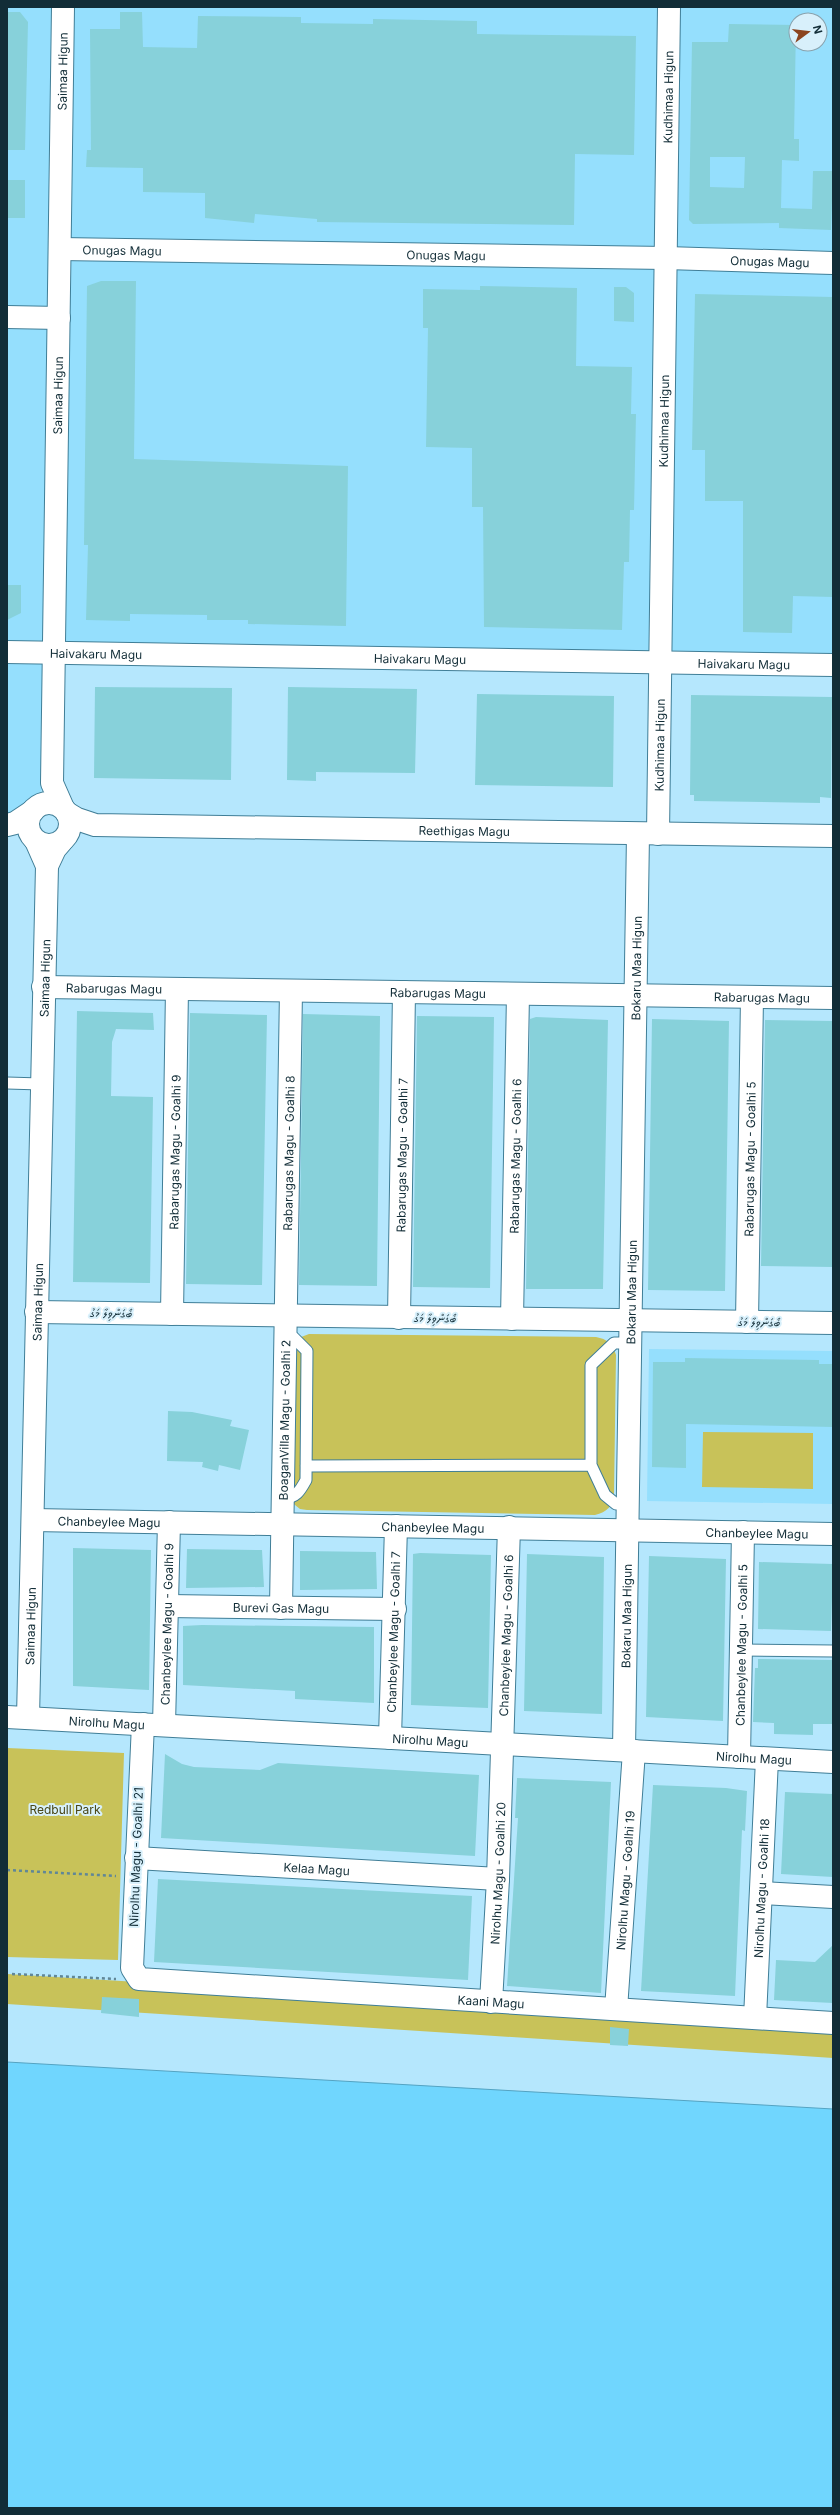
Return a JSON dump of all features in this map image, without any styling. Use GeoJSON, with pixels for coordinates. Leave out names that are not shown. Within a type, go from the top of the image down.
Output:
{"type":"FeatureCollection","features":[{"type":"Feature","properties":{"kind":"street","name":"Saimaa Higun"},"geometry":{"type":"LineString","coordinates":[[63,7],[52,783],[65,810]]}},
{"type":"Feature","properties":{"kind":"street","name":"Kudhimaa Higun"},"geometry":{"type":"LineString","coordinates":[[648,834],[660,662],[669,7]]}},
{"type":"Feature","properties":{"kind":"street","name":"Onugas Magu"},"geometry":{"type":"LineString","coordinates":[[60,249],[666,258],[833,263]]}},
{"type":"Feature","properties":{"kind":"street"},"geometry":{"type":"LineString","coordinates":[[7,317],[58,318]]}},
{"type":"Feature","properties":{"kind":"street","name":"Haivakaru Magu"},"geometry":{"type":"LineString","coordinates":[[7,652],[833,666]]}},
{"type":"Feature","properties":{"kind":"street"},"geometry":{"type":"LineString","coordinates":[[7,825],[15,823],[35,808],[50,803],[65,810],[70,826],[63,840],[48,846],[36,841],[31,836],[28,823],[35,808],[52,783]]}},
{"type":"Feature","properties":{"kind":"street","name":"Reethigas Magu"},"geometry":{"type":"LineString","coordinates":[[65,810],[77,819],[95,825],[833,836]]}},
{"type":"Feature","properties":{"kind":"street","name":"Reethigas Magu"},"geometry":{"type":"LineString","coordinates":[[63,840],[95,825]]}},
{"type":"Feature","properties":{"kind":"street","name":"Bokaru Maa Higun"},"geometry":{"type":"LineString","coordinates":[[629,1751],[627,1504],[635,995],[648,834]]}},
{"type":"Feature","properties":{"kind":"street","name":"Saimaa Higun"},"geometry":{"type":"LineString","coordinates":[[28,1718],[43,987],[47,866],[55,849],[63,840]]}},
{"type":"Feature","properties":{"kind":"street","name":"Saimaa Higun"},"geometry":{"type":"LineString","coordinates":[[36,841],[47,866]]}},
{"type":"Feature","properties":{"kind":"street","name":"Rabarugas Magu"},"geometry":{"type":"LineString","coordinates":[[43,987],[833,998]]}},
{"type":"Feature","properties":{"kind":"street","name":"Rabarugas Magu - Goalhi 9"},"geometry":{"type":"LineString","coordinates":[[172,1314],[177,989]]}},
{"type":"Feature","properties":{"kind":"street","name":"Rabarugas Magu - Goalhi 8"},"geometry":{"type":"LineString","coordinates":[[285,1326],[291,991]]}},
{"type":"Feature","properties":{"kind":"street","name":"Rabarugas Magu - Goalhi 7"},"geometry":{"type":"LineString","coordinates":[[399,1318],[404,992]]}},
{"type":"Feature","properties":{"kind":"street","name":"Rabarugas Magu - Goalhi 6"},"geometry":{"type":"LineString","coordinates":[[512,1319],[518,994]]}},
{"type":"Feature","properties":{"kind":"street","name":"Rabarugas Magu - Goalhi 5"},"geometry":{"type":"LineString","coordinates":[[747,1322],[752,997]]}},
{"type":"Feature","properties":{"kind":"street","name":"ބޯގަންވިލާ މަގު"},"geometry":{"type":"LineString","coordinates":[[36,1312],[172,1314],[285,1326],[399,1318],[833,1323]]}},
{"type":"Feature","properties":{"kind":"street","name":"BoaganVilla Magu - Goalhi 2"},"geometry":{"type":"LineString","coordinates":[[281,1608],[285,1326]]}},
{"type":"Feature","properties":{"kind":"street","name":"Chanbeylee Magu"},"geometry":{"type":"LineString","coordinates":[[33,1520],[627,1529],[833,1534]]}},
{"type":"Feature","properties":{"kind":"street","name":"Chanbeylee Magu - Goalhi 9"},"geometry":{"type":"LineString","coordinates":[[164,1725],[169,1522]]}},
{"type":"Feature","properties":{"kind":"street","name":"Chanbeylee Magu - Goalhi 7"},"geometry":{"type":"LineString","coordinates":[[390,1738],[396,1526]]}},
{"type":"Feature","properties":{"kind":"street","name":"Chanbeylee Magu - Goalhi 6"},"geometry":{"type":"LineString","coordinates":[[501,1744],[509,1527]]}},
{"type":"Feature","properties":{"kind":"street","name":"Chanbeylee Magu - Goalhi 5"},"geometry":{"type":"LineString","coordinates":[[739,1757],[744,1532]]}},
{"type":"Feature","properties":{"kind":"street","name":"Burevi Gas Magu"},"geometry":{"type":"LineString","coordinates":[[168,1606],[394,1610]]}},
{"type":"Feature","properties":{"kind":"street"},"geometry":{"type":"LineString","coordinates":[[7,1716],[28,1718]]}},
{"type":"Feature","properties":{"kind":"street","name":"Nirolhu Magu"},"geometry":{"type":"LineString","coordinates":[[28,1718],[833,1762]]}},
{"type":"Feature","properties":{"kind":"street","name":"Nirolhu Magu - Goalhi 21"},"geometry":{"type":"LineString","coordinates":[[143,1724],[135,1868],[132,1968],[135,1976],[148,1981]]}},
{"type":"Feature","properties":{"kind":"street","name":"Nirolhu Magu - Goalhi 20"},"geometry":{"type":"LineString","coordinates":[[491,2002],[498,1879],[501,1744]]}},
{"type":"Feature","properties":{"kind":"street","name":"Nirolhu Magu - Goalhi 19"},"geometry":{"type":"LineString","coordinates":[[616,2009],[629,1751]]}},
{"type":"Feature","properties":{"kind":"street","name":"Nirolhu Magu - Goalhi 18"},"geometry":{"type":"LineString","coordinates":[[755,2018],[767,1759]]}},
{"type":"Feature","properties":{"kind":"street","name":"Kelaa Magu"},"geometry":{"type":"LineString","coordinates":[[135,1868],[498,1879]]}},
{"type":"Feature","properties":{"kind":"street"},"geometry":{"type":"LineString","coordinates":[[761,1893],[833,1897]]}},
{"type":"Feature","properties":{"kind":"street","name":"Kaani Magu"},"geometry":{"type":"LineString","coordinates":[[148,1981],[833,2023]]}},
{"type":"Feature","properties":{"kind":"lane"},"geometry":{"type":"LineString","coordinates":[[7,1083],[41,1084]]}},
{"type":"Feature","properties":{"kind":"lane"},"geometry":{"type":"LineString","coordinates":[[283,1498],[292,1498],[300,1491],[306,1480],[307,1352],[285,1326]]}},
{"type":"Feature","properties":{"kind":"lane"},"geometry":{"type":"LineString","coordinates":[[627,1504],[616,1504],[605,1495],[591,1465],[591,1365],[614,1343],[630,1343]]}},
{"type":"Feature","properties":{"kind":"lane"},"geometry":{"type":"LineString","coordinates":[[306,1466],[591,1465]]}},
{"type":"Feature","properties":{"kind":"lane"},"geometry":{"type":"LineString","coordinates":[[741,1650],[833,1651]]}},
{"type":"Feature","properties":{"kind":"path"},"geometry":{"type":"LineString","coordinates":[[7,1870],[135,1868]]}},
{"type":"Feature","properties":{"kind":"path"},"geometry":{"type":"LineString","coordinates":[[12,1974],[118,1979]]}},
{"type":"Feature","properties":{"kind":"shaded area"},"geometry":{"type":"Polygon","coordinates":[[[7,7],[833,7],[833,665],[54,653],[52,776],[33,802],[7,825],[7,7]]]}},
{"type":"Feature","properties":{"kind":"shaded area"},"geometry":{"type":"Polygon","coordinates":[[[649,1349],[833,1351],[833,1504],[647,1501],[649,1349]]]}},
{"type":"Feature","properties":{"kind":"shaded area"},"geometry":{"type":"Polygon","coordinates":[[[7,2062],[833,2109],[833,2508],[7,2508],[7,2062]]]}},
{"type":"Feature","properties":{"kind":"green space"},"geometry":{"type":"Polygon","coordinates":[[[309,1334],[596,1337],[603,1339],[611,1345],[616,1355],[614,1494],[611,1505],[603,1512],[595,1515],[300,1509],[290,1501],[296,1339],[309,1334]]]}},
{"type":"Feature","properties":{"kind":"green space"},"geometry":{"type":"Polygon","coordinates":[[[703,1432],[813,1433],[813,1489],[702,1487],[703,1432]]]}},
{"type":"Feature","properties":{"kind":"green space","name":"Redbull Park"},"geometry":{"type":"Polygon","coordinates":[[[7,1748],[124,1753],[118,1960],[7,1957],[7,1748]]]}},
{"type":"Feature","properties":{"kind":"green space"},"geometry":{"type":"Polygon","coordinates":[[[7,1974],[833,2025],[833,2058],[7,2004],[7,1974]]]}},
{"type":"Feature","properties":{"kind":"building"},"geometry":{"type":"Polygon","coordinates":[[[7,12],[20,12],[28,22],[25,150],[7,150],[7,12]]]}},
{"type":"Feature","properties":{"kind":"building"},"geometry":{"type":"Polygon","coordinates":[[[120,12],[142,12],[143,47],[197,48],[198,16],[301,17],[301,23],[373,24],[373,19],[477,21],[477,34],[636,36],[634,155],[575,154],[574,225],[317,222],[317,219],[255,214],[254,223],[205,218],[205,193],[143,192],[143,168],[86,167],[87,150],[91,150],[90,29],[120,29],[120,12]]]}},
{"type":"Feature","properties":{"kind":"building"},"geometry":{"type":"Polygon","coordinates":[[[729,24],[788,25],[788,52],[796,52],[794,139],[799,139],[799,161],[782,160],[781,208],[812,209],[813,171],[833,171],[831,230],[779,228],[779,223],[693,224],[689,220],[692,42],[728,42],[729,24]],[[710,157],[710,187],[744,188],[745,157],[710,157]]]}},
{"type":"Feature","properties":{"kind":"building"},"geometry":{"type":"Polygon","coordinates":[[[7,180],[25,180],[25,218],[7,218],[7,180]]]}},
{"type":"Feature","properties":{"kind":"building"},"geometry":{"type":"Polygon","coordinates":[[[101,281],[136,281],[134,459],[348,466],[346,626],[248,624],[248,620],[207,620],[207,615],[130,614],[130,621],[86,620],[88,545],[84,545],[87,286],[101,281]]]}},
{"type":"Feature","properties":{"kind":"building"},"geometry":{"type":"Polygon","coordinates":[[[480,286],[577,288],[576,366],[632,367],[631,414],[636,414],[634,510],[630,510],[629,562],[624,562],[622,630],[484,627],[483,507],[472,507],[472,448],[426,447],[428,328],[423,328],[423,289],[480,290],[480,286]]]}},
{"type":"Feature","properties":{"kind":"building"},"geometry":{"type":"Polygon","coordinates":[[[614,287],[626,287],[634,293],[634,322],[614,321],[614,287]]]}},
{"type":"Feature","properties":{"kind":"building"},"geometry":{"type":"Polygon","coordinates":[[[695,294],[833,297],[833,597],[793,596],[792,633],[743,632],[743,501],[705,501],[705,450],[692,450],[695,294]]]}},
{"type":"Feature","properties":{"kind":"building"},"geometry":{"type":"Polygon","coordinates":[[[7,585],[21,585],[21,613],[7,620],[7,585]]]}},
{"type":"Feature","properties":{"kind":"building"},"geometry":{"type":"Polygon","coordinates":[[[95,687],[232,688],[231,780],[94,778],[95,687]]]}},
{"type":"Feature","properties":{"kind":"building"},"geometry":{"type":"Polygon","coordinates":[[[288,687],[417,689],[415,773],[316,772],[316,781],[287,780],[288,687]]]}},
{"type":"Feature","properties":{"kind":"building"},"geometry":{"type":"Polygon","coordinates":[[[477,694],[614,696],[613,787],[475,785],[477,694]]]}},
{"type":"Feature","properties":{"kind":"building"},"geometry":{"type":"Polygon","coordinates":[[[691,695],[832,697],[831,798],[820,797],[820,803],[694,801],[694,795],[690,795],[691,695]]]}},
{"type":"Feature","properties":{"kind":"building"},"geometry":{"type":"Polygon","coordinates":[[[77,1011],[153,1013],[154,1030],[116,1029],[112,1042],[111,1096],[153,1097],[150,1283],[73,1282],[77,1011]]]}},
{"type":"Feature","properties":{"kind":"building"},"geometry":{"type":"Polygon","coordinates":[[[190,1013],[267,1015],[262,1285],[186,1284],[190,1013]]]}},
{"type":"Feature","properties":{"kind":"building"},"geometry":{"type":"Polygon","coordinates":[[[303,1014],[380,1016],[377,1286],[299,1285],[303,1014]]]}},
{"type":"Feature","properties":{"kind":"building"},"geometry":{"type":"Polygon","coordinates":[[[417,1016],[494,1017],[490,1288],[413,1287],[417,1016]]]}},
{"type":"Feature","properties":{"kind":"building"},"geometry":{"type":"Polygon","coordinates":[[[536,1017],[608,1020],[603,1289],[526,1289],[530,1019],[536,1017]]]}},
{"type":"Feature","properties":{"kind":"building"},"geometry":{"type":"Polygon","coordinates":[[[652,1019],[729,1021],[725,1291],[648,1290],[652,1019]]]}},
{"type":"Feature","properties":{"kind":"building"},"geometry":{"type":"Polygon","coordinates":[[[765,1020],[833,1021],[833,1267],[761,1266],[765,1020]]]}},
{"type":"Feature","properties":{"kind":"building"},"geometry":{"type":"Polygon","coordinates":[[[685,1358],[819,1360],[819,1364],[833,1364],[833,1427],[686,1424],[686,1468],[652,1467],[653,1362],[685,1362],[685,1358]]]}},
{"type":"Feature","properties":{"kind":"building"},"geometry":{"type":"Polygon","coordinates":[[[168,1411],[192,1412],[232,1420],[230,1426],[249,1430],[240,1470],[219,1465],[218,1471],[202,1467],[203,1462],[167,1461],[168,1411]]]}},
{"type":"Feature","properties":{"kind":"building"},"geometry":{"type":"Polygon","coordinates":[[[73,1548],[151,1550],[149,1690],[73,1686],[73,1548]]]}},
{"type":"Feature","properties":{"kind":"building"},"geometry":{"type":"Polygon","coordinates":[[[187,1549],[262,1550],[264,1587],[186,1588],[187,1549]]]}},
{"type":"Feature","properties":{"kind":"building"},"geometry":{"type":"Polygon","coordinates":[[[300,1551],[376,1552],[377,1589],[300,1590],[300,1551]]]}},
{"type":"Feature","properties":{"kind":"building"},"geometry":{"type":"Polygon","coordinates":[[[413,1554],[491,1555],[488,1708],[411,1705],[413,1554]]]}},
{"type":"Feature","properties":{"kind":"building"},"geometry":{"type":"Polygon","coordinates":[[[527,1554],[604,1557],[602,1714],[524,1711],[527,1554]]]}},
{"type":"Feature","properties":{"kind":"building"},"geometry":{"type":"Polygon","coordinates":[[[649,1556],[726,1559],[723,1721],[646,1717],[649,1556]]]}},
{"type":"Feature","properties":{"kind":"building"},"geometry":{"type":"Polygon","coordinates":[[[759,1562],[833,1564],[831,1631],[758,1629],[759,1562]]]}},
{"type":"Feature","properties":{"kind":"building"},"geometry":{"type":"Polygon","coordinates":[[[183,1626],[374,1627],[374,1703],[295,1699],[295,1691],[183,1685],[183,1626]]]}},
{"type":"Feature","properties":{"kind":"building"},"geometry":{"type":"Polygon","coordinates":[[[758,1659],[833,1660],[833,1724],[813,1724],[813,1735],[774,1734],[774,1723],[753,1722],[755,1668],[758,1668],[758,1659]]]}},
{"type":"Feature","properties":{"kind":"building"},"geometry":{"type":"Polygon","coordinates":[[[165,1754],[182,1764],[194,1767],[260,1770],[278,1763],[479,1775],[475,1856],[161,1838],[165,1754]]]}},
{"type":"Feature","properties":{"kind":"building"},"geometry":{"type":"Polygon","coordinates":[[[517,1778],[611,1782],[601,1993],[507,1986],[518,1818],[515,1818],[517,1778]]]}},
{"type":"Feature","properties":{"kind":"building"},"geometry":{"type":"Polygon","coordinates":[[[653,1785],[726,1788],[747,1791],[745,1831],[742,1830],[735,1996],[641,1991],[653,1785]]]}},
{"type":"Feature","properties":{"kind":"building"},"geometry":{"type":"Polygon","coordinates":[[[785,1792],[833,1794],[833,1877],[781,1874],[785,1792]]]}},
{"type":"Feature","properties":{"kind":"building"},"geometry":{"type":"Polygon","coordinates":[[[158,1879],[472,1896],[468,1980],[154,1962],[158,1879]]]}},
{"type":"Feature","properties":{"kind":"building"},"geometry":{"type":"Polygon","coordinates":[[[833,1945],[833,2003],[774,2000],[776,1960],[815,1962],[833,1945]]]}},
{"type":"Feature","properties":{"kind":"building"},"geometry":{"type":"Polygon","coordinates":[[[102,1997],[139,1999],[139,2017],[101,2013],[102,1997]]]}},
{"type":"Feature","properties":{"kind":"building"},"geometry":{"type":"Polygon","coordinates":[[[610,2027],[629,2029],[628,2046],[610,2045],[610,2027]]]}}]}
